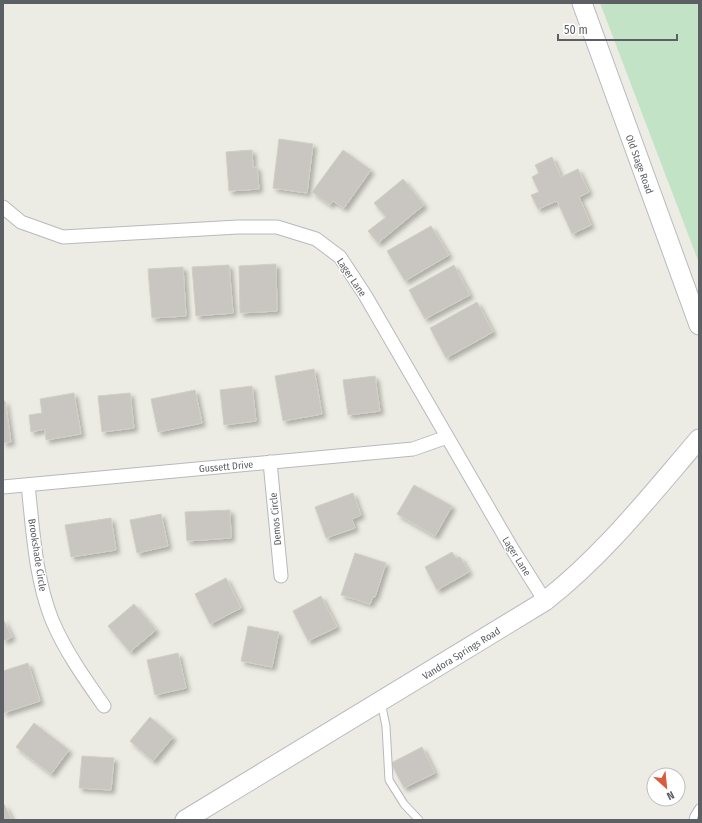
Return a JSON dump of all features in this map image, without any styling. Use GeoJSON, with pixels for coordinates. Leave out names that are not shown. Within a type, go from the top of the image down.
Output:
{"type":"FeatureCollection","features":[{"type":"Feature","properties":{"kind":"street","name":"Old Stage Road"},"geometry":{"type":"LineString","coordinates":[[582,3],[699,326]]}},
{"type":"Feature","properties":{"kind":"street","name":"Lager Lane"},"geometry":{"type":"LineString","coordinates":[[3,207],[21,222],[63,237],[238,227],[277,227],[316,239],[340,257],[357,283],[545,601]]}},
{"type":"Feature","properties":{"kind":"street","name":"Gussett Drive"},"geometry":{"type":"LineString","coordinates":[[3,487],[413,449],[447,437]]}},
{"type":"Feature","properties":{"kind":"street","name":"Vandora Springs Road"},"geometry":{"type":"LineString","coordinates":[[185,820],[545,601],[570,582],[595,558],[699,440]]}},
{"type":"Feature","properties":{"kind":"street","name":"Demos Circle"},"geometry":{"type":"LineString","coordinates":[[270,462],[281,576]]}},
{"type":"Feature","properties":{"kind":"street","name":"Brookshade Circle"},"geometry":{"type":"LineString","coordinates":[[28,485],[36,559],[42,588],[52,620],[74,663],[104,706]]}},
{"type":"Feature","properties":{"kind":"lane"},"geometry":{"type":"LineString","coordinates":[[380,702],[386,726],[389,780],[404,804],[419,820]]}},
{"type":"Feature","properties":{"kind":"lane"},"geometry":{"type":"LineString","coordinates":[[693,820],[699,808]]}},
{"type":"Feature","properties":{"kind":"green space"},"geometry":{"type":"Polygon","coordinates":[[[600,3],[699,3],[699,263],[600,3]]]}},
{"type":"Feature","properties":{"kind":"building"},"geometry":{"type":"Polygon","coordinates":[[[279,139],[313,144],[307,193],[273,188],[279,139]]]}},
{"type":"Feature","properties":{"kind":"building"},"geometry":{"type":"Polygon","coordinates":[[[252,150],[253,168],[257,167],[259,189],[229,191],[226,152],[252,150]]]}},
{"type":"Feature","properties":{"kind":"building"},"geometry":{"type":"Polygon","coordinates":[[[343,150],[371,170],[344,208],[333,201],[330,205],[312,192],[343,150]]]}},
{"type":"Feature","properties":{"kind":"building"},"geometry":{"type":"Polygon","coordinates":[[[552,157],[561,177],[578,169],[589,192],[579,197],[591,225],[572,234],[557,201],[538,209],[531,195],[539,192],[532,177],[539,173],[535,165],[552,157]]]}},
{"type":"Feature","properties":{"kind":"building"},"geometry":{"type":"Polygon","coordinates":[[[403,179],[424,205],[378,243],[368,231],[386,217],[374,203],[403,179]]]}},
{"type":"Feature","properties":{"kind":"building"},"geometry":{"type":"Polygon","coordinates":[[[431,226],[449,255],[405,281],[387,251],[431,226]]]}},
{"type":"Feature","properties":{"kind":"building"},"geometry":{"type":"Polygon","coordinates":[[[276,264],[277,311],[240,313],[239,266],[276,264]]]}},
{"type":"Feature","properties":{"kind":"building"},"geometry":{"type":"Polygon","coordinates":[[[229,265],[233,313],[196,316],[192,267],[229,265]]]}},
{"type":"Feature","properties":{"kind":"building"},"geometry":{"type":"Polygon","coordinates":[[[454,265],[470,295],[425,319],[409,290],[454,265]]]}},
{"type":"Feature","properties":{"kind":"building"},"geometry":{"type":"Polygon","coordinates":[[[183,267],[186,316],[152,318],[148,269],[183,267]]]}},
{"type":"Feature","properties":{"kind":"building"},"geometry":{"type":"Polygon","coordinates":[[[477,302],[493,332],[446,358],[430,328],[477,302]]]}},
{"type":"Feature","properties":{"kind":"building"},"geometry":{"type":"Polygon","coordinates":[[[314,369],[322,414],[283,421],[275,376],[314,369]]]}},
{"type":"Feature","properties":{"kind":"building"},"geometry":{"type":"Polygon","coordinates":[[[375,376],[380,411],[348,415],[343,380],[375,376]]]}},
{"type":"Feature","properties":{"kind":"building"},"geometry":{"type":"Polygon","coordinates":[[[252,386],[256,421],[224,425],[220,390],[252,386]]]}},
{"type":"Feature","properties":{"kind":"building"},"geometry":{"type":"Polygon","coordinates":[[[195,390],[202,423],[158,432],[151,399],[195,390]]]}},
{"type":"Feature","properties":{"kind":"building"},"geometry":{"type":"Polygon","coordinates":[[[74,393],[81,434],[46,440],[45,429],[31,432],[29,415],[42,413],[40,399],[74,393]]]}},
{"type":"Feature","properties":{"kind":"building"},"geometry":{"type":"Polygon","coordinates":[[[130,393],[134,428],[102,432],[98,396],[130,393]]]}},
{"type":"Feature","properties":{"kind":"building"},"geometry":{"type":"Polygon","coordinates":[[[3,401],[5,401],[11,442],[3,443],[3,401]]]}},
{"type":"Feature","properties":{"kind":"building"},"geometry":{"type":"Polygon","coordinates":[[[414,485],[452,506],[435,536],[397,514],[414,485]]]}},
{"type":"Feature","properties":{"kind":"building"},"geometry":{"type":"Polygon","coordinates":[[[353,493],[361,515],[352,519],[355,528],[326,538],[315,507],[353,493]]]}},
{"type":"Feature","properties":{"kind":"building"},"geometry":{"type":"Polygon","coordinates":[[[230,510],[231,538],[187,541],[185,512],[230,510]]]}},
{"type":"Feature","properties":{"kind":"building"},"geometry":{"type":"Polygon","coordinates":[[[161,514],[168,546],[137,553],[130,520],[161,514]]]}},
{"type":"Feature","properties":{"kind":"building"},"geometry":{"type":"Polygon","coordinates":[[[111,518],[116,550],[71,557],[65,525],[111,518]]]}},
{"type":"Feature","properties":{"kind":"building"},"geometry":{"type":"Polygon","coordinates":[[[452,552],[456,558],[460,557],[469,572],[437,590],[425,567],[452,552]]]}},
{"type":"Feature","properties":{"kind":"building"},"geometry":{"type":"Polygon","coordinates":[[[355,553],[386,563],[375,597],[373,597],[370,604],[341,595],[355,553]]]}},
{"type":"Feature","properties":{"kind":"building"},"geometry":{"type":"Polygon","coordinates":[[[226,578],[241,608],[210,624],[195,594],[226,578]]]}},
{"type":"Feature","properties":{"kind":"building"},"geometry":{"type":"Polygon","coordinates":[[[321,596],[337,627],[308,641],[293,611],[321,596]]]}},
{"type":"Feature","properties":{"kind":"building"},"geometry":{"type":"Polygon","coordinates":[[[134,604],[156,630],[130,652],[108,626],[134,604]]]}},
{"type":"Feature","properties":{"kind":"building"},"geometry":{"type":"Polygon","coordinates":[[[3,619],[12,637],[3,641],[3,619]]]}},
{"type":"Feature","properties":{"kind":"building"},"geometry":{"type":"Polygon","coordinates":[[[248,626],[279,632],[272,667],[241,661],[248,626]]]}},
{"type":"Feature","properties":{"kind":"building"},"geometry":{"type":"Polygon","coordinates":[[[178,653],[186,688],[155,695],[147,660],[178,653]]]}},
{"type":"Feature","properties":{"kind":"building"},"geometry":{"type":"Polygon","coordinates":[[[28,663],[40,701],[3,713],[3,671],[28,663]]]}},
{"type":"Feature","properties":{"kind":"building"},"geometry":{"type":"Polygon","coordinates":[[[150,717],[173,737],[153,761],[130,741],[150,717]]]}},
{"type":"Feature","properties":{"kind":"building"},"geometry":{"type":"Polygon","coordinates":[[[34,723],[69,750],[51,774],[16,747],[34,723]]]}},
{"type":"Feature","properties":{"kind":"building"},"geometry":{"type":"Polygon","coordinates":[[[422,747],[435,773],[404,788],[391,763],[422,747]]]}},
{"type":"Feature","properties":{"kind":"building"},"geometry":{"type":"Polygon","coordinates":[[[82,756],[114,758],[111,790],[79,788],[82,756]]]}},
{"type":"Feature","properties":{"kind":"building"},"geometry":{"type":"Polygon","coordinates":[[[4,804],[12,820],[3,820],[4,804]]]}}]}
